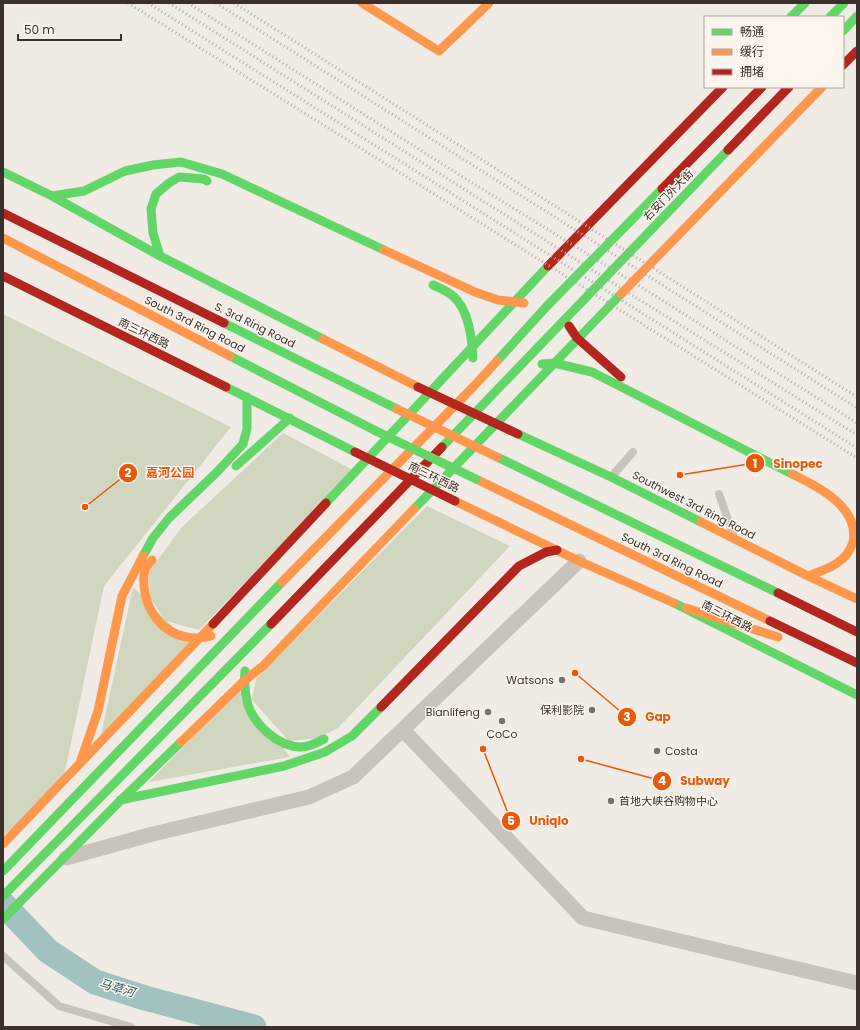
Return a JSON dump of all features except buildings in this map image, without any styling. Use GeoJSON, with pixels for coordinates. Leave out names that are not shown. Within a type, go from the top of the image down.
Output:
{"type":"FeatureCollection","features":[{"type":"Feature","properties":{"kind":"main road"},"geometry":{"type":"LineString","coordinates":[[362,3],[439,52],[488,3]]}},
{"type":"Feature","properties":{"kind":"main road"},"geometry":{"type":"LineString","coordinates":[[793,16],[805,3]]}},
{"type":"Feature","properties":{"kind":"main road"},"geometry":{"type":"LineString","coordinates":[[831,16],[844,3]]}},
{"type":"Feature","properties":{"kind":"main road"},"geometry":{"type":"LineString","coordinates":[[844,30],[857,16]]}},
{"type":"Feature","properties":{"kind":"main road"},"geometry":{"type":"LineString","coordinates":[[844,64],[857,51]]}},
{"type":"Feature","properties":{"kind":"main road"},"geometry":{"type":"LineString","coordinates":[[3,844],[200,640],[473,346],[723,88]]}},
{"type":"Feature","properties":{"kind":"main road","name":"右安门外大街"},"geometry":{"type":"LineString","coordinates":[[5,869],[238,627],[474,386],[547,306],[761,88]]}},
{"type":"Feature","properties":{"kind":"main road","name":"右安门外大街"},"geometry":{"type":"LineString","coordinates":[[3,896],[247,649],[788,88]]}},
{"type":"Feature","properties":{"kind":"main road"},"geometry":{"type":"LineString","coordinates":[[3,919],[121,800],[244,681],[262,666],[577,338],[821,88]]}},
{"type":"Feature","properties":{"kind":"main road"},"geometry":{"type":"LineString","coordinates":[[52,196],[84,191],[125,172],[153,165],[181,162],[222,174],[474,292],[498,300],[547,306]]}},
{"type":"Feature","properties":{"kind":"main road"},"geometry":{"type":"LineString","coordinates":[[3,172],[52,196],[160,256]]}},
{"type":"Feature","properties":{"kind":"main road"},"geometry":{"type":"LineString","coordinates":[[160,256],[153,233],[151,209],[156,194],[168,183],[179,177],[204,179],[218,186]]}},
{"type":"Feature","properties":{"kind":"main road","name":"S. 3rd Ring Road"},"geometry":{"type":"LineString","coordinates":[[3,213],[397,409],[497,457]]}},
{"type":"Feature","properties":{"kind":"main road","name":"South 3rd Ring Road"},"geometry":{"type":"LineString","coordinates":[[3,238],[376,431],[854,662]]}},
{"type":"Feature","properties":{"kind":"main road","name":"Southwest 3rd Ring Road"},"geometry":{"type":"LineString","coordinates":[[160,256],[418,388],[611,477],[857,599]]}},
{"type":"Feature","properties":{"kind":"main road","name":"南三环西路"},"geometry":{"type":"LineString","coordinates":[[3,276],[290,418],[355,452],[579,561],[686,608],[857,695]]}},
{"type":"Feature","properties":{"kind":"main road"},"geometry":{"type":"LineString","coordinates":[[427,282],[448,292],[458,301],[467,320],[473,346],[474,386]]}},
{"type":"Feature","properties":{"kind":"main road"},"geometry":{"type":"LineString","coordinates":[[565,320],[577,338],[617,375],[825,484],[849,500]]}},
{"type":"Feature","properties":{"kind":"main road"},"geometry":{"type":"LineString","coordinates":[[519,368],[554,362],[592,372],[818,487],[839,504],[852,519],[855,532],[849,553],[839,563],[808,576]]}},
{"type":"Feature","properties":{"kind":"main road"},"geometry":{"type":"LineString","coordinates":[[68,805],[98,711],[122,596],[153,538],[169,518],[217,472],[243,444],[247,429],[247,397]]}},
{"type":"Feature","properties":{"kind":"main road"},"geometry":{"type":"LineString","coordinates":[[200,501],[216,484],[290,418]]}},
{"type":"Feature","properties":{"kind":"main road","name":"South 3rd Ring Road"},"geometry":{"type":"LineString","coordinates":[[497,457],[857,632]]}},
{"type":"Feature","properties":{"kind":"main road"},"geometry":{"type":"LineString","coordinates":[[518,530],[519,540]]}},
{"type":"Feature","properties":{"kind":"main road"},"geometry":{"type":"LineString","coordinates":[[88,810],[121,800],[284,766],[325,752],[352,736],[402,687],[519,566],[546,552],[557,550]]}},
{"type":"Feature","properties":{"kind":"main road"},"geometry":{"type":"LineString","coordinates":[[157,553],[145,570],[144,587],[146,602],[153,616],[163,626],[175,634],[200,640],[238,627]]}},
{"type":"Feature","properties":{"kind":"main road"},"geometry":{"type":"LineString","coordinates":[[686,608],[854,662]]}},
{"type":"Feature","properties":{"kind":"main road"},"geometry":{"type":"LineString","coordinates":[[247,649],[244,681],[249,705],[260,725],[274,737],[287,744],[302,747],[321,741],[333,734]]}},
{"type":"Feature","properties":{"kind":"main road"},"geometry":{"type":"LineString","coordinates":[[29,871],[63,859]]}},
{"type":"Feature","properties":{"kind":"street"},"geometry":{"type":"LineString","coordinates":[[63,859],[153,834],[309,797],[353,777],[579,561]]}},
{"type":"Feature","properties":{"kind":"street"},"geometry":{"type":"LineString","coordinates":[[403,730],[583,918],[857,983]]}},
{"type":"Feature","properties":{"kind":"lane"},"geometry":{"type":"LineString","coordinates":[[611,477],[632,452]]}},
{"type":"Feature","properties":{"kind":"lane"},"geometry":{"type":"LineString","coordinates":[[718,494],[736,540]]}},
{"type":"Feature","properties":{"kind":"lane"},"geometry":{"type":"LineString","coordinates":[[3,956],[59,1006],[131,1027]]}},
{"type":"Feature","properties":{"kind":"green space"},"geometry":{"type":"Polygon","coordinates":[[[3,314],[231,427],[104,586],[62,786],[3,836],[3,314]]]}},
{"type":"Feature","properties":{"kind":"green space"},"geometry":{"type":"Polygon","coordinates":[[[283,433],[353,470],[199,630],[166,621],[150,598],[149,572],[181,528],[283,433]]]}},
{"type":"Feature","properties":{"kind":"green space"},"geometry":{"type":"Polygon","coordinates":[[[427,506],[510,546],[338,728],[318,738],[289,741],[252,700],[256,679],[427,506]]]}},
{"type":"Feature","properties":{"kind":"green space"},"geometry":{"type":"Polygon","coordinates":[[[133,587],[190,644],[101,735],[133,587]]]}},
{"type":"Feature","properties":{"kind":"green space"},"geometry":{"type":"Polygon","coordinates":[[[239,690],[290,757],[149,782],[239,690]]]}},
{"type":"Feature","properties":{"kind":"waterway","name":"马草河"},"geometry":{"type":"LineString","coordinates":[[3,904],[48,951],[95,982],[145,998],[254,1027]]}},
{"type":"Feature","properties":{"kind":"railway"},"geometry":{"type":"LineString","coordinates":[[128,3],[857,458]]}},
{"type":"Feature","properties":{"kind":"railway"},"geometry":{"type":"LineString","coordinates":[[148,3],[857,448]]}},
{"type":"Feature","properties":{"kind":"railway"},"geometry":{"type":"LineString","coordinates":[[169,3],[857,435]]}},
{"type":"Feature","properties":{"kind":"railway"},"geometry":{"type":"LineString","coordinates":[[188,3],[466,179],[857,423]]}},
{"type":"Feature","properties":{"kind":"railway"},"geometry":{"type":"LineString","coordinates":[[216,3],[857,408]]}},
{"type":"Feature","properties":{"kind":"railway"},"geometry":{"type":"LineString","coordinates":[[234,3],[857,397]]}},
{"type":"Feature","properties":{"kind":"traffic: fast"},"geometry":{"type":"LineString","coordinates":[[792,16],[805,3]]}},
{"type":"Feature","properties":{"kind":"traffic: fast"},"geometry":{"type":"LineString","coordinates":[[831,16],[844,3]]}},
{"type":"Feature","properties":{"kind":"traffic: fast"},"geometry":{"type":"LineString","coordinates":[[844,30],[857,16]]}},
{"type":"Feature","properties":{"kind":"traffic: fast"},"geometry":{"type":"LineString","coordinates":[[442,447],[728,150]]}},
{"type":"Feature","properties":{"kind":"traffic: fast"},"geometry":{"type":"LineString","coordinates":[[52,196],[84,191],[125,171],[153,165],[181,162],[222,174],[384,250]]}},
{"type":"Feature","properties":{"kind":"traffic: fast"},"geometry":{"type":"LineString","coordinates":[[3,172],[52,196],[160,256],[323,339]]}},
{"type":"Feature","properties":{"kind":"traffic: fast"},"geometry":{"type":"LineString","coordinates":[[160,256],[153,233],[151,209],[156,194],[179,177],[204,179],[207,181]]}},
{"type":"Feature","properties":{"kind":"traffic: fast"},"geometry":{"type":"LineString","coordinates":[[497,361],[547,306],[662,189]]}},
{"type":"Feature","properties":{"kind":"traffic: fast"},"geometry":{"type":"LineString","coordinates":[[326,503],[548,266]]}},
{"type":"Feature","properties":{"kind":"traffic: fast"},"geometry":{"type":"LineString","coordinates":[[433,285],[453,296],[463,309],[469,325],[473,358]]}},
{"type":"Feature","properties":{"kind":"traffic: fast"},"geometry":{"type":"LineString","coordinates":[[414,509],[621,294]]}},
{"type":"Feature","properties":{"kind":"traffic: fast"},"geometry":{"type":"LineString","coordinates":[[224,323],[397,409]]}},
{"type":"Feature","properties":{"kind":"traffic: fast"},"geometry":{"type":"LineString","coordinates":[[230,356],[376,431]]}},
{"type":"Feature","properties":{"kind":"traffic: fast"},"geometry":{"type":"LineString","coordinates":[[542,364],[554,363],[592,372],[792,474]]}},
{"type":"Feature","properties":{"kind":"traffic: fast"},"geometry":{"type":"LineString","coordinates":[[226,387],[355,452]]}},
{"type":"Feature","properties":{"kind":"traffic: fast"},"geometry":{"type":"LineString","coordinates":[[143,556],[153,538],[169,518],[217,472],[243,444],[247,429],[247,397]]}},
{"type":"Feature","properties":{"kind":"traffic: fast"},"geometry":{"type":"LineString","coordinates":[[236,466],[290,418]]}},
{"type":"Feature","properties":{"kind":"traffic: fast"},"geometry":{"type":"LineString","coordinates":[[376,431],[476,479]]}},
{"type":"Feature","properties":{"kind":"traffic: fast"},"geometry":{"type":"LineString","coordinates":[[518,434],[611,477],[701,522]]}},
{"type":"Feature","properties":{"kind":"traffic: fast"},"geometry":{"type":"LineString","coordinates":[[497,457],[778,593]]}},
{"type":"Feature","properties":{"kind":"traffic: fast"},"geometry":{"type":"LineString","coordinates":[[3,871],[282,582]]}},
{"type":"Feature","properties":{"kind":"traffic: fast"},"geometry":{"type":"LineString","coordinates":[[674,603],[857,695]]}},
{"type":"Feature","properties":{"kind":"traffic: fast"},"geometry":{"type":"LineString","coordinates":[[3,896],[271,624]]}},
{"type":"Feature","properties":{"kind":"traffic: fast"},"geometry":{"type":"LineString","coordinates":[[245,671],[245,688],[248,705],[251,713],[268,734],[284,743],[301,747],[310,746],[324,739]]}},
{"type":"Feature","properties":{"kind":"traffic: fast"},"geometry":{"type":"LineString","coordinates":[[120,800],[284,766],[325,752],[352,736],[381,707]]}},
{"type":"Feature","properties":{"kind":"traffic: fast"},"geometry":{"type":"LineString","coordinates":[[3,919],[181,742]]}},
{"type":"Feature","properties":{"kind":"traffic: slow"},"geometry":{"type":"LineString","coordinates":[[362,3],[439,51],[489,3]]}},
{"type":"Feature","properties":{"kind":"traffic: slow"},"geometry":{"type":"LineString","coordinates":[[621,294],[821,88]]}},
{"type":"Feature","properties":{"kind":"traffic: slow"},"geometry":{"type":"LineString","coordinates":[[3,238],[230,356]]}},
{"type":"Feature","properties":{"kind":"traffic: slow"},"geometry":{"type":"LineString","coordinates":[[384,250],[475,292],[498,300],[524,303]]}},
{"type":"Feature","properties":{"kind":"traffic: slow"},"geometry":{"type":"LineString","coordinates":[[323,339],[418,387]]}},
{"type":"Feature","properties":{"kind":"traffic: slow"},"geometry":{"type":"LineString","coordinates":[[282,582],[497,361]]}},
{"type":"Feature","properties":{"kind":"traffic: slow"},"geometry":{"type":"LineString","coordinates":[[397,409],[497,457]]}},
{"type":"Feature","properties":{"kind":"traffic: slow"},"geometry":{"type":"LineString","coordinates":[[792,474],[813,485],[834,499],[850,518],[853,530],[853,542],[846,555],[829,568],[808,576]]}},
{"type":"Feature","properties":{"kind":"traffic: slow"},"geometry":{"type":"LineString","coordinates":[[476,479],[770,621]]}},
{"type":"Feature","properties":{"kind":"traffic: slow"},"geometry":{"type":"LineString","coordinates":[[455,501],[579,561],[674,603]]}},
{"type":"Feature","properties":{"kind":"traffic: slow"},"geometry":{"type":"LineString","coordinates":[[181,742],[244,681],[263,666],[414,509]]}},
{"type":"Feature","properties":{"kind":"traffic: slow"},"geometry":{"type":"LineString","coordinates":[[701,522],[857,599]]}},
{"type":"Feature","properties":{"kind":"traffic: slow"},"geometry":{"type":"LineString","coordinates":[[81,760],[98,711],[122,596],[143,556]]}},
{"type":"Feature","properties":{"kind":"traffic: slow"},"geometry":{"type":"LineString","coordinates":[[152,560],[144,572],[144,586],[145,595],[156,619],[169,630],[186,637],[202,638],[211,636]]}},
{"type":"Feature","properties":{"kind":"traffic: slow"},"geometry":{"type":"LineString","coordinates":[[686,608],[778,637]]}},
{"type":"Feature","properties":{"kind":"traffic: slow"},"geometry":{"type":"LineString","coordinates":[[3,844],[213,624]]}},
{"type":"Feature","properties":{"kind":"traffic: jam"},"geometry":{"type":"LineString","coordinates":[[844,64],[857,51]]}},
{"type":"Feature","properties":{"kind":"traffic: jam"},"geometry":{"type":"LineString","coordinates":[[548,266],[722,88]]}},
{"type":"Feature","properties":{"kind":"traffic: jam"},"geometry":{"type":"LineString","coordinates":[[662,189],[761,88]]}},
{"type":"Feature","properties":{"kind":"traffic: jam"},"geometry":{"type":"LineString","coordinates":[[728,150],[788,88]]}},
{"type":"Feature","properties":{"kind":"traffic: jam"},"geometry":{"type":"LineString","coordinates":[[3,213],[224,323]]}},
{"type":"Feature","properties":{"kind":"traffic: jam"},"geometry":{"type":"LineString","coordinates":[[3,276],[226,387]]}},
{"type":"Feature","properties":{"kind":"traffic: jam"},"geometry":{"type":"LineString","coordinates":[[569,326],[577,338],[621,377]]}},
{"type":"Feature","properties":{"kind":"traffic: jam"},"geometry":{"type":"LineString","coordinates":[[418,387],[518,434]]}},
{"type":"Feature","properties":{"kind":"traffic: jam"},"geometry":{"type":"LineString","coordinates":[[271,624],[442,447]]}},
{"type":"Feature","properties":{"kind":"traffic: jam"},"geometry":{"type":"LineString","coordinates":[[355,452],[455,501]]}},
{"type":"Feature","properties":{"kind":"traffic: jam"},"geometry":{"type":"LineString","coordinates":[[213,624],[326,503]]}},
{"type":"Feature","properties":{"kind":"traffic: jam"},"geometry":{"type":"LineString","coordinates":[[381,707],[519,566],[546,552],[557,550]]}},
{"type":"Feature","properties":{"kind":"traffic: jam"},"geometry":{"type":"LineString","coordinates":[[778,593],[857,632]]}},
{"type":"Feature","properties":{"kind":"traffic: jam"},"geometry":{"type":"LineString","coordinates":[[770,621],[857,663]]}},
{"type":"Feature","properties":{"kind":"place","name":"Sinopec"},"geometry":{"type":"Point","coordinates":[680,475]}},
{"type":"Feature","properties":{"kind":"place","name":"嘉河公园"},"geometry":{"type":"Point","coordinates":[85,507]}},
{"type":"Feature","properties":{"kind":"place","name":"Gap"},"geometry":{"type":"Point","coordinates":[575,673]}},
{"type":"Feature","properties":{"kind":"place","name":"Watsons"},"geometry":{"type":"Point","coordinates":[562,680]}},
{"type":"Feature","properties":{"kind":"place","name":"保利影院"},"geometry":{"type":"Point","coordinates":[592,710]}},
{"type":"Feature","properties":{"kind":"place","name":"Bianlifeng"},"geometry":{"type":"Point","coordinates":[488,712]}},
{"type":"Feature","properties":{"kind":"place","name":"CoCo"},"geometry":{"type":"Point","coordinates":[502,721]}},
{"type":"Feature","properties":{"kind":"place","name":"Uniqlo"},"geometry":{"type":"Point","coordinates":[483,749]}},
{"type":"Feature","properties":{"kind":"place","name":"Costa"},"geometry":{"type":"Point","coordinates":[657,751]}},
{"type":"Feature","properties":{"kind":"place","name":"Subway"},"geometry":{"type":"Point","coordinates":[581,759]}},
{"type":"Feature","properties":{"kind":"place","name":"首地大峡谷购物中心"},"geometry":{"type":"Point","coordinates":[611,801]}}]}
